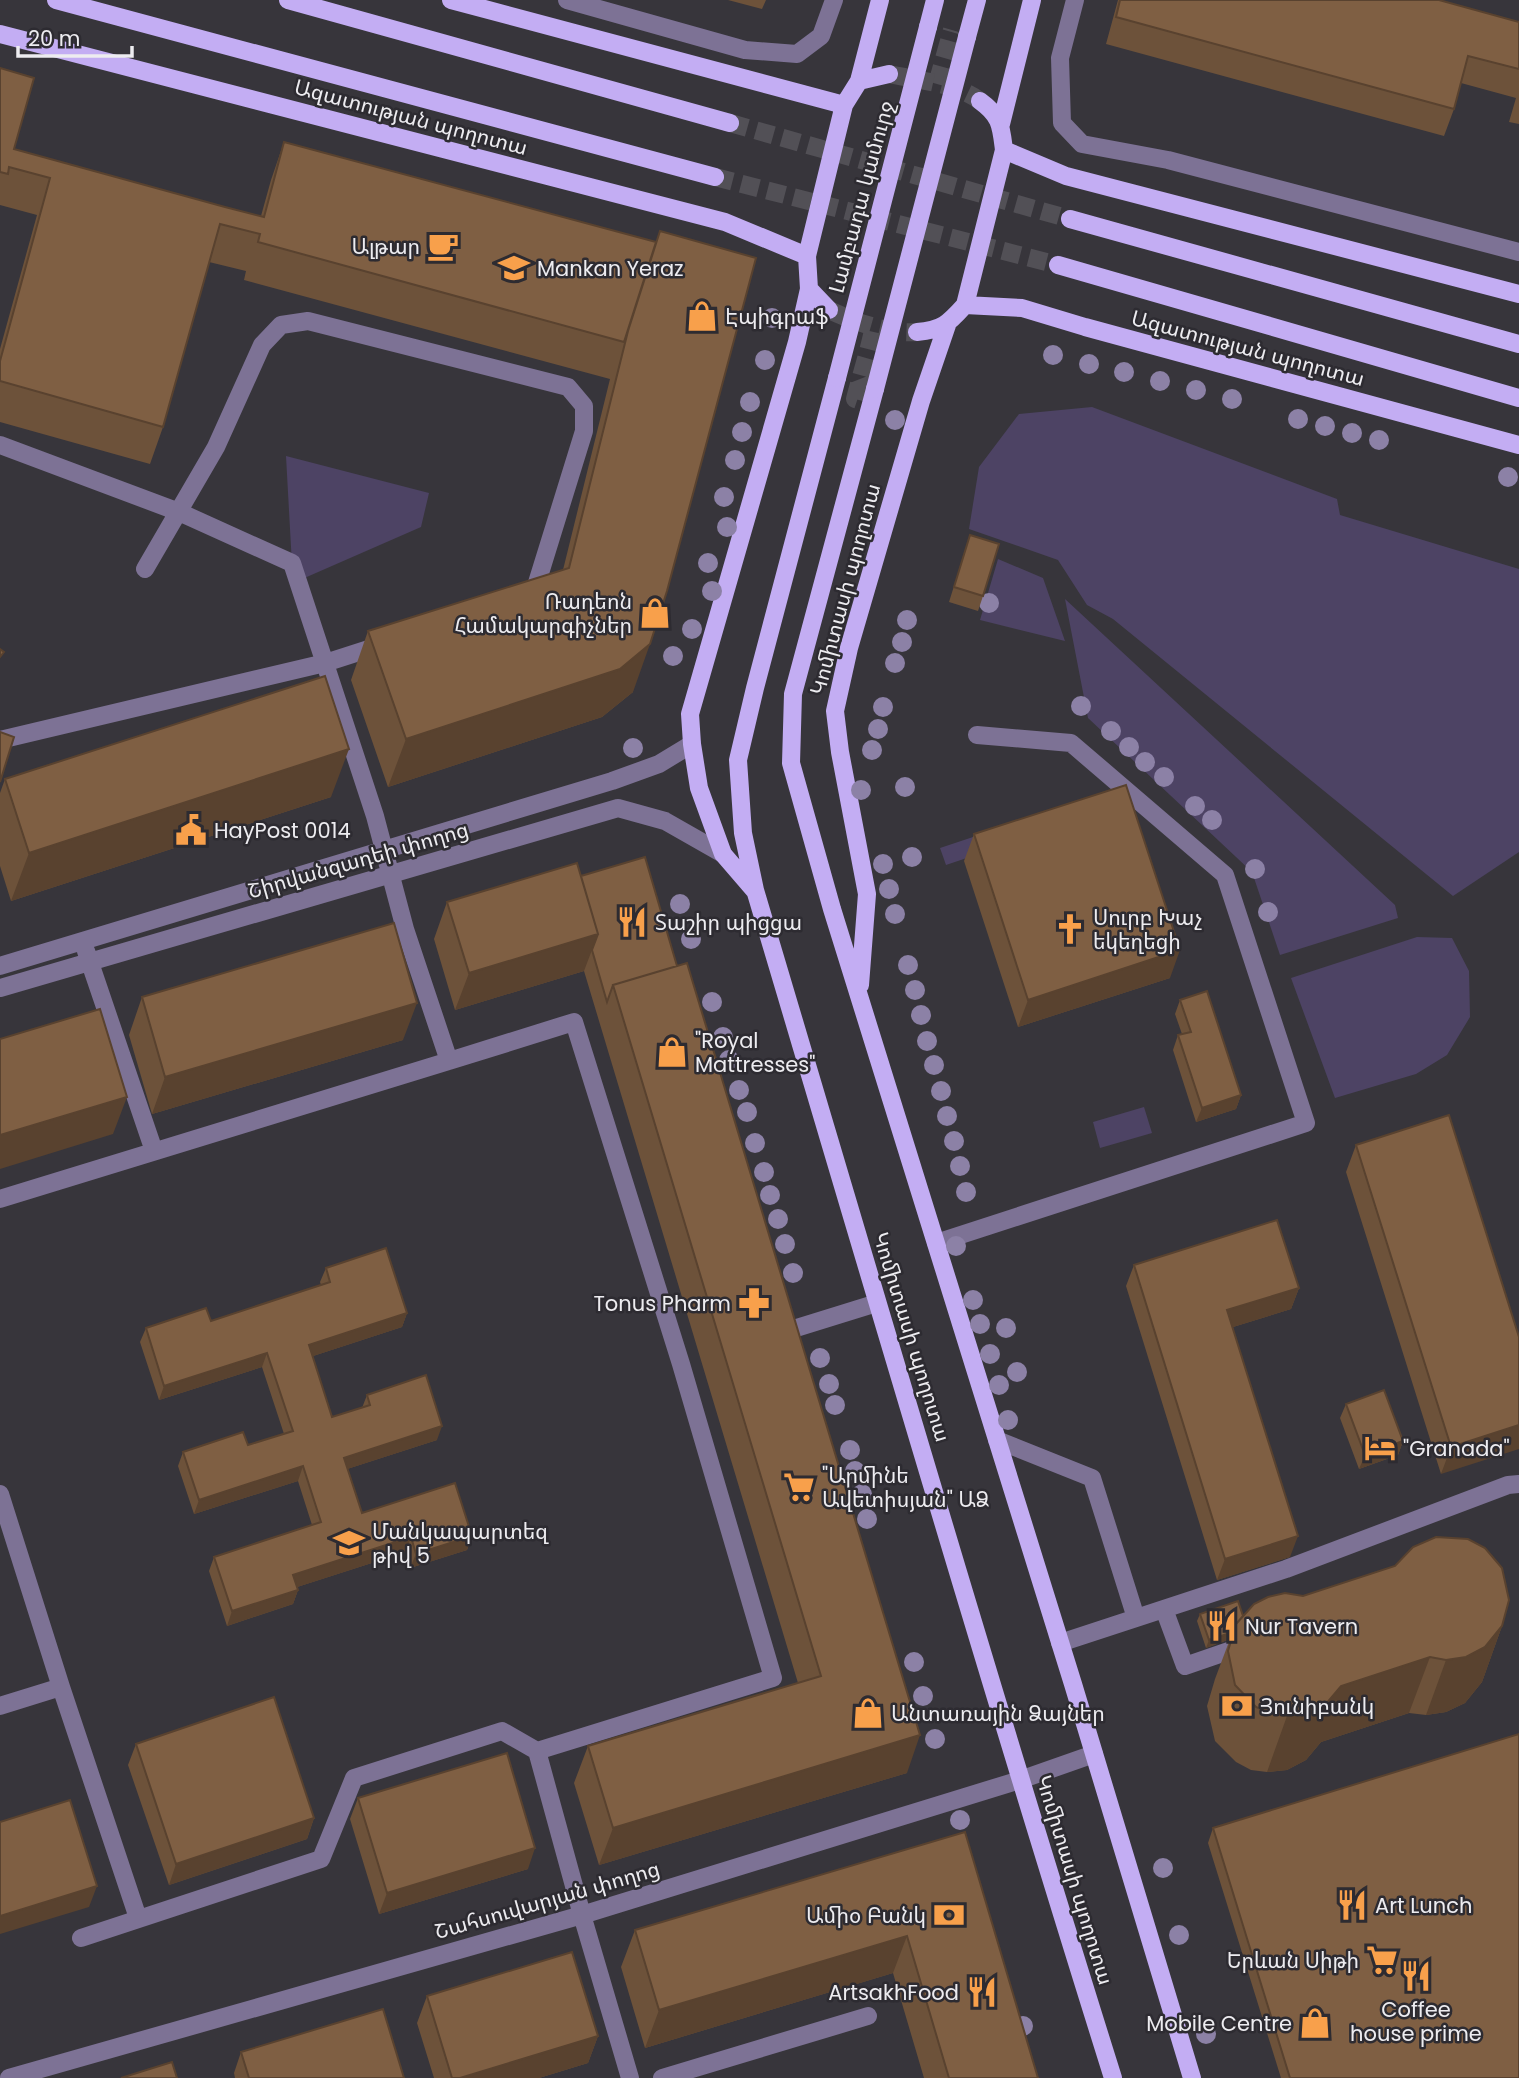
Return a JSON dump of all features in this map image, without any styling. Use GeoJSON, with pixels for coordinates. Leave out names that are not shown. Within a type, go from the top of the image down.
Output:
{"type":"FeatureCollection","features":[{"type":"Feature","properties":{"kind":"main road","name":"Ազատության պողոտա"},"geometry":{"type":"LineString","coordinates":[[56,0],[715,177]]}},
{"type":"Feature","properties":{"kind":"main road"},"geometry":{"type":"LineString","coordinates":[[288,0],[730,123]]}},
{"type":"Feature","properties":{"kind":"main road"},"geometry":{"type":"LineString","coordinates":[[451,0],[844,105]]}},
{"type":"Feature","properties":{"kind":"main road"},"geometry":{"type":"LineString","coordinates":[[859,81],[880,0]]}},
{"type":"Feature","properties":{"kind":"main road","name":"Լամբադա կամուրջ"},"geometry":{"type":"LineString","coordinates":[[837,378],[936,0]]}},
{"type":"Feature","properties":{"kind":"main road","name":"Կոմիտասի պողոտա"},"geometry":{"type":"LineString","coordinates":[[976,0],[793,694],[791,763],[859,996],[1192,2078]]}},
{"type":"Feature","properties":{"kind":"main road"},"geometry":{"type":"LineString","coordinates":[[917,332],[947,325],[965,305],[1004,150],[1001,124],[1032,0]]}},
{"type":"Feature","properties":{"kind":"main road","name":"Ազատության պողոտա"},"geometry":{"type":"LineString","coordinates":[[0,34],[725,222],[807,256]]}},
{"type":"Feature","properties":{"kind":"main road","name":"Լամբադա կամուրջ"},"geometry":{"type":"LineString","coordinates":[[829,310],[809,289],[807,256],[844,105],[859,81],[889,74]]}},
{"type":"Feature","properties":{"kind":"main road"},"geometry":{"type":"LineString","coordinates":[[980,102],[1001,124]]}},
{"type":"Feature","properties":{"kind":"main road"},"geometry":{"type":"LineString","coordinates":[[1004,150],[1079,179],[1519,295]]}},
{"type":"Feature","properties":{"kind":"main road"},"geometry":{"type":"LineString","coordinates":[[1070,219],[1519,344]]}},
{"type":"Feature","properties":{"kind":"main road","name":"Ազատության պողոտա"},"geometry":{"type":"LineString","coordinates":[[1058,265],[1519,398]]}},
{"type":"Feature","properties":{"kind":"main road","name":"Կոմիտասի պողոտա"},"geometry":{"type":"LineString","coordinates":[[755,890],[723,854],[699,788],[690,714],[797,342],[809,289]]}},
{"type":"Feature","properties":{"kind":"main road","name":"Ազատության պողոտա"},"geometry":{"type":"LineString","coordinates":[[965,305],[1022,308],[1519,445]]}},
{"type":"Feature","properties":{"kind":"main road","name":"Կոմիտասի պողոտա"},"geometry":{"type":"LineString","coordinates":[[859,996],[867,894],[840,752],[835,711],[849,648],[921,401],[947,325]]}},
{"type":"Feature","properties":{"kind":"main road","name":"Կոմիտասի պողոտա"},"geometry":{"type":"LineString","coordinates":[[837,378],[738,760],[743,833],[755,890],[877,1303],[1020,1780],[1113,2078]]}},
{"type":"Feature","properties":{"kind":"street"},"geometry":{"type":"LineString","coordinates":[[567,0],[745,50],[797,54],[821,36],[834,0]]}},
{"type":"Feature","properties":{"kind":"street"},"geometry":{"type":"LineString","coordinates":[[1075,0],[1060,58],[1062,123],[1082,144],[1168,160],[1519,252]]}},
{"type":"Feature","properties":{"kind":"street"},"geometry":{"type":"LineString","coordinates":[[145,569],[216,447],[262,345],[281,325],[308,321],[568,387],[584,406],[584,431],[536,586],[526,596],[510,603]]}},
{"type":"Feature","properties":{"kind":"street"},"geometry":{"type":"LineString","coordinates":[[0,445],[179,512],[292,563],[375,816],[405,929],[449,1061]]}},
{"type":"Feature","properties":{"kind":"street"},"geometry":{"type":"LineString","coordinates":[[0,740],[325,663],[404,637]]}},
{"type":"Feature","properties":{"kind":"street"},"geometry":{"type":"LineString","coordinates":[[936,1243],[1306,1122],[1225,875],[1070,743],[976,735]]}},
{"type":"Feature","properties":{"kind":"street","name":"Շիրվանզադեի փողոց"},"geometry":{"type":"LineString","coordinates":[[0,966],[612,781],[659,764],[692,744]]}},
{"type":"Feature","properties":{"kind":"street","name":"Շիրվանզադեի փողոց"},"geometry":{"type":"LineString","coordinates":[[0,988],[618,808],[665,821],[723,854]]}},
{"type":"Feature","properties":{"kind":"street"},"geometry":{"type":"LineString","coordinates":[[83,942],[154,1151]]}},
{"type":"Feature","properties":{"kind":"street"},"geometry":{"type":"LineString","coordinates":[[0,1199],[574,1022],[681,1364],[773,1678],[537,1751]]}},
{"type":"Feature","properties":{"kind":"street"},"geometry":{"type":"LineString","coordinates":[[774,1335],[877,1303]]}},
{"type":"Feature","properties":{"kind":"street"},"geometry":{"type":"LineString","coordinates":[[681,1364],[701,1358]]}},
{"type":"Feature","properties":{"kind":"street"},"geometry":{"type":"LineString","coordinates":[[997,1440],[1092,1478],[1136,1618]]}},
{"type":"Feature","properties":{"kind":"street"},"geometry":{"type":"LineString","coordinates":[[1060,1643],[1286,1569],[1508,1485],[1519,1484]]}},
{"type":"Feature","properties":{"kind":"street"},"geometry":{"type":"LineString","coordinates":[[0,1494],[138,1918]]}},
{"type":"Feature","properties":{"kind":"street"},"geometry":{"type":"LineString","coordinates":[[1164,1609],[1185,1666],[1262,1639]]}},
{"type":"Feature","properties":{"kind":"street"},"geometry":{"type":"LineString","coordinates":[[0,1706],[61,1687]]}},
{"type":"Feature","properties":{"kind":"street"},"geometry":{"type":"LineString","coordinates":[[81,1938],[321,1859],[354,1778],[502,1731],[537,1751],[630,2078]]}},
{"type":"Feature","properties":{"kind":"street","name":"Շահսուվարյան փողոց"},"geometry":{"type":"LineString","coordinates":[[9,2078],[582,1915],[1020,1780],[1094,1754]]}},
{"type":"Feature","properties":{"kind":"street"},"geometry":{"type":"LineString","coordinates":[[662,2078],[868,2016]]}},
{"type":"Feature","properties":{"kind":"shaded area"},"geometry":{"type":"Polygon","coordinates":[[[1092,407],[1337,499],[1340,515],[1519,569],[1519,852],[1453,896],[1113,619],[1087,605],[1058,560],[969,529],[979,467],[1019,414],[1092,407]]]}},
{"type":"Feature","properties":{"kind":"shaded area"},"geometry":{"type":"Polygon","coordinates":[[[286,456],[429,493],[421,527],[293,583],[286,456]]]}},
{"type":"Feature","properties":{"kind":"shaded area"},"geometry":{"type":"Polygon","coordinates":[[[998,559],[1043,578],[1065,641],[980,620],[998,559]]]}},
{"type":"Feature","properties":{"kind":"shaded area"},"geometry":{"type":"Polygon","coordinates":[[[1065,599],[1395,905],[1398,918],[1280,955],[1252,872],[1088,718],[1065,599]]]}},
{"type":"Feature","properties":{"kind":"shaded area"},"geometry":{"type":"Polygon","coordinates":[[[1090,798],[1095,815],[946,865],[940,848],[1090,798]]]}},
{"type":"Feature","properties":{"kind":"shaded area"},"geometry":{"type":"Polygon","coordinates":[[[1417,937],[1452,938],[1469,971],[1470,1017],[1447,1055],[1416,1074],[1335,1098],[1291,978],[1417,937]]]}},
{"type":"Feature","properties":{"kind":"shaded area"},"geometry":{"type":"Polygon","coordinates":[[[1144,1107],[1152,1133],[1100,1148],[1093,1122],[1144,1107]]]}},
{"type":"Feature","properties":{"kind":"building"},"geometry":{"type":"Polygon","coordinates":[[[1120,0],[1439,0],[1519,22],[1519,69],[1468,56],[1454,109],[1116,17],[1120,0]]]}},
{"type":"Feature","properties":{"kind":"building"},"geometry":{"type":"Polygon","coordinates":[[[0,68],[34,78],[14,149],[225,207],[264,217],[284,142],[656,242],[624,342],[258,242],[260,234],[220,224],[163,427],[0,381],[0,361],[50,178],[9,167],[8,174],[0,172],[0,68]]]}},
{"type":"Feature","properties":{"kind":"building"},"geometry":{"type":"Polygon","coordinates":[[[660,231],[756,258],[667,591],[650,644],[620,669],[406,739],[368,631],[569,568],[628,331],[660,231]]]}},
{"type":"Feature","properties":{"kind":"building"},"geometry":{"type":"Polygon","coordinates":[[[970,535],[999,544],[983,596],[954,587],[970,535]]]}},
{"type":"Feature","properties":{"kind":"building"},"geometry":{"type":"Polygon","coordinates":[[[325,676],[349,749],[29,853],[5,779],[325,676]]]}},
{"type":"Feature","properties":{"kind":"building"},"geometry":{"type":"Polygon","coordinates":[[[0,732],[14,737],[0,782],[0,732]]]}},
{"type":"Feature","properties":{"kind":"building","name":"Սուրբ Խաչ եկեղեցի"},"geometry":{"type":"Polygon","coordinates":[[[1126,785],[1180,950],[1028,1000],[974,834],[1126,785]]]}},
{"type":"Feature","properties":{"kind":"building"},"geometry":{"type":"Polygon","coordinates":[[[645,857],[677,966],[613,985],[607,1002],[592,950],[598,934],[581,876],[645,857]]]}},
{"type":"Feature","properties":{"kind":"building"},"geometry":{"type":"Polygon","coordinates":[[[577,863],[598,934],[469,973],[447,902],[577,863]]]}},
{"type":"Feature","properties":{"kind":"building"},"geometry":{"type":"Polygon","coordinates":[[[394,923],[417,1003],[165,1077],[142,997],[394,923]]]}},
{"type":"Feature","properties":{"kind":"building"},"geometry":{"type":"Polygon","coordinates":[[[687,963],[920,1735],[613,1828],[588,1746],[821,1676],[613,985],[687,963]]]}},
{"type":"Feature","properties":{"kind":"building"},"geometry":{"type":"Polygon","coordinates":[[[1207,991],[1241,1095],[1202,1108],[1178,1035],[1191,1032],[1180,1000],[1207,991]]]}},
{"type":"Feature","properties":{"kind":"building"},"geometry":{"type":"Polygon","coordinates":[[[100,1009],[127,1097],[0,1135],[0,1039],[100,1009]]]}},
{"type":"Feature","properties":{"kind":"building"},"geometry":{"type":"Polygon","coordinates":[[[1449,1115],[1519,1337],[1519,1425],[1451,1447],[1356,1145],[1449,1115]]]}},
{"type":"Feature","properties":{"kind":"building"},"geometry":{"type":"Polygon","coordinates":[[[1277,1220],[1299,1288],[1227,1310],[1298,1536],[1225,1559],[1134,1265],[1277,1220]]]}},
{"type":"Feature","properties":{"kind":"building"},"geometry":{"type":"Polygon","coordinates":[[[386,1248],[407,1313],[309,1345],[332,1417],[370,1405],[367,1395],[426,1375],[442,1426],[344,1458],[362,1513],[455,1483],[472,1536],[416,1554],[411,1537],[293,1575],[298,1590],[232,1611],[214,1557],[321,1522],[303,1466],[199,1500],[183,1452],[243,1432],[248,1445],[293,1431],[267,1353],[164,1386],[146,1328],[206,1308],[211,1321],[330,1282],[326,1268],[386,1248]]]}},
{"type":"Feature","properties":{"kind":"building"},"geometry":{"type":"Polygon","coordinates":[[[1384,1390],[1403,1441],[1365,1455],[1346,1404],[1384,1390]]]}},
{"type":"Feature","properties":{"kind":"building"},"geometry":{"type":"Polygon","coordinates":[[[1436,1537],[1468,1539],[1485,1548],[1502,1568],[1509,1600],[1502,1626],[1485,1647],[1466,1657],[1446,1660],[1430,1657],[1341,1686],[1326,1704],[1307,1714],[1271,1714],[1256,1707],[1235,1685],[1228,1651],[1236,1624],[1254,1604],[1285,1593],[1303,1596],[1395,1566],[1413,1547],[1436,1537]]]}},
{"type":"Feature","properties":{"kind":"building"},"geometry":{"type":"Polygon","coordinates":[[[1238,1601],[1243,1616],[1233,1632],[1209,1640],[1200,1614],[1238,1601]]]}},
{"type":"Feature","properties":{"kind":"building"},"geometry":{"type":"Polygon","coordinates":[[[274,1697],[314,1818],[176,1864],[136,1744],[274,1697]]]}},
{"type":"Feature","properties":{"kind":"building","name":"Երևան Սիթի"},"geometry":{"type":"Polygon","coordinates":[[[1519,1734],[1519,2078],[1290,2078],[1213,1828],[1519,1734]]]}},
{"type":"Feature","properties":{"kind":"building"},"geometry":{"type":"Polygon","coordinates":[[[507,1753],[535,1848],[387,1893],[358,1798],[507,1753]]]}},
{"type":"Feature","properties":{"kind":"building"},"geometry":{"type":"Polygon","coordinates":[[[70,1800],[97,1886],[0,1916],[0,1822],[70,1800]]]}},
{"type":"Feature","properties":{"kind":"building"},"geometry":{"type":"Polygon","coordinates":[[[965,1832],[1038,2078],[949,2078],[907,1936],[659,2010],[635,1930],[965,1832]]]}},
{"type":"Feature","properties":{"kind":"building"},"geometry":{"type":"Polygon","coordinates":[[[572,1952],[598,2036],[460,2078],[452,2078],[427,1996],[572,1952]]]}},
{"type":"Feature","properties":{"kind":"building"},"geometry":{"type":"Polygon","coordinates":[[[383,2009],[404,2078],[249,2078],[241,2052],[383,2009]]]}},
{"type":"Feature","properties":{"kind":"building"},"geometry":{"type":"Polygon","coordinates":[[[172,2062],[177,2078],[121,2078],[172,2062]]]}},
{"type":"Feature","properties":{"kind":"tunnel"},"geometry":{"type":"LineString","coordinates":[[937,84],[952,30]]}},
{"type":"Feature","properties":{"kind":"tunnel"},"geometry":{"type":"LineString","coordinates":[[889,74],[961,90],[980,101]]}},
{"type":"Feature","properties":{"kind":"tunnel"},"geometry":{"type":"LineString","coordinates":[[730,123],[1070,219]]}},
{"type":"Feature","properties":{"kind":"tunnel"},"geometry":{"type":"LineString","coordinates":[[715,177],[1058,265]]}},
{"type":"Feature","properties":{"kind":"tunnel"},"geometry":{"type":"LineString","coordinates":[[829,310],[872,326],[917,332]]}},
{"type":"Feature","properties":{"kind":"tunnel"},"geometry":{"type":"LineString","coordinates":[[860,379],[864,389],[861,401],[855,399],[857,390],[860,381],[862,372],[870,345],[874,326]]}},
{"type":"Feature","properties":{"kind":"place","name":"Ալթար"},"geometry":{"type":"Point","coordinates":[443,246]}},
{"type":"Feature","properties":{"kind":"place","name":"Mankan Yeraz"},"geometry":{"type":"Point","coordinates":[514,268]}},
{"type":"Feature","properties":{"kind":"place","name":"Էպիգրաֆ"},"geometry":{"type":"Point","coordinates":[702,316]}},
{"type":"Feature","properties":{"kind":"place","name":"Ռադեոն Համակարգիչներ"},"geometry":{"type":"Point","coordinates":[655,613]}},
{"type":"Feature","properties":{"kind":"place","name":"HayPost 0014"},"geometry":{"type":"Point","coordinates":[191,830]}},
{"type":"Feature","properties":{"kind":"place","name":"Տաշիր պիցցա"},"geometry":{"type":"Point","coordinates":[632,922]}},
{"type":"Feature","properties":{"kind":"place","name":"Սուրբ Խաչ եկեղեցի"},"geometry":{"type":"Point","coordinates":[1070,929]}},
{"type":"Feature","properties":{"kind":"place","name":"\"Royal Mattresses\""},"geometry":{"type":"Point","coordinates":[672,1052]}},
{"type":"Feature","properties":{"kind":"place","name":"Tonus Pharm"},"geometry":{"type":"Point","coordinates":[754,1303]}},
{"type":"Feature","properties":{"kind":"place","name":"\"Granada\""},"geometry":{"type":"Point","coordinates":[1380,1448]}},
{"type":"Feature","properties":{"kind":"place","name":"\"Արմինե Ավետիսյան\" ԱՁ"},"geometry":{"type":"Point","coordinates":[799,1487]}},
{"type":"Feature","properties":{"kind":"place","name":"Մանկապարտեզ թիվ 5"},"geometry":{"type":"Point","coordinates":[349,1543]}},
{"type":"Feature","properties":{"kind":"place","name":"Nur Tavern"},"geometry":{"type":"Point","coordinates":[1222,1626]}},
{"type":"Feature","properties":{"kind":"place","name":"Յունիբանկ"},"geometry":{"type":"Point","coordinates":[1237,1706]}},
{"type":"Feature","properties":{"kind":"place","name":"Անտառային Ձայներ"},"geometry":{"type":"Point","coordinates":[868,1713]}},
{"type":"Feature","properties":{"kind":"place","name":"Art Lunch"},"geometry":{"type":"Point","coordinates":[1352,1905]}},
{"type":"Feature","properties":{"kind":"place","name":"Ամիօ Բանկ"},"geometry":{"type":"Point","coordinates":[949,1915]}},
{"type":"Feature","properties":{"kind":"place","name":"Երևան Սիթի"},"geometry":{"type":"Point","coordinates":[1382,1960]}},
{"type":"Feature","properties":{"kind":"place","name":"Coffee house prime"},"geometry":{"type":"Point","coordinates":[1416,1976]}},
{"type":"Feature","properties":{"kind":"place","name":"ArtsakhFood"},"geometry":{"type":"Point","coordinates":[982,1992]}},
{"type":"Feature","properties":{"kind":"place","name":"Mobile Centre"},"geometry":{"type":"Point","coordinates":[1315,2023]}}]}
